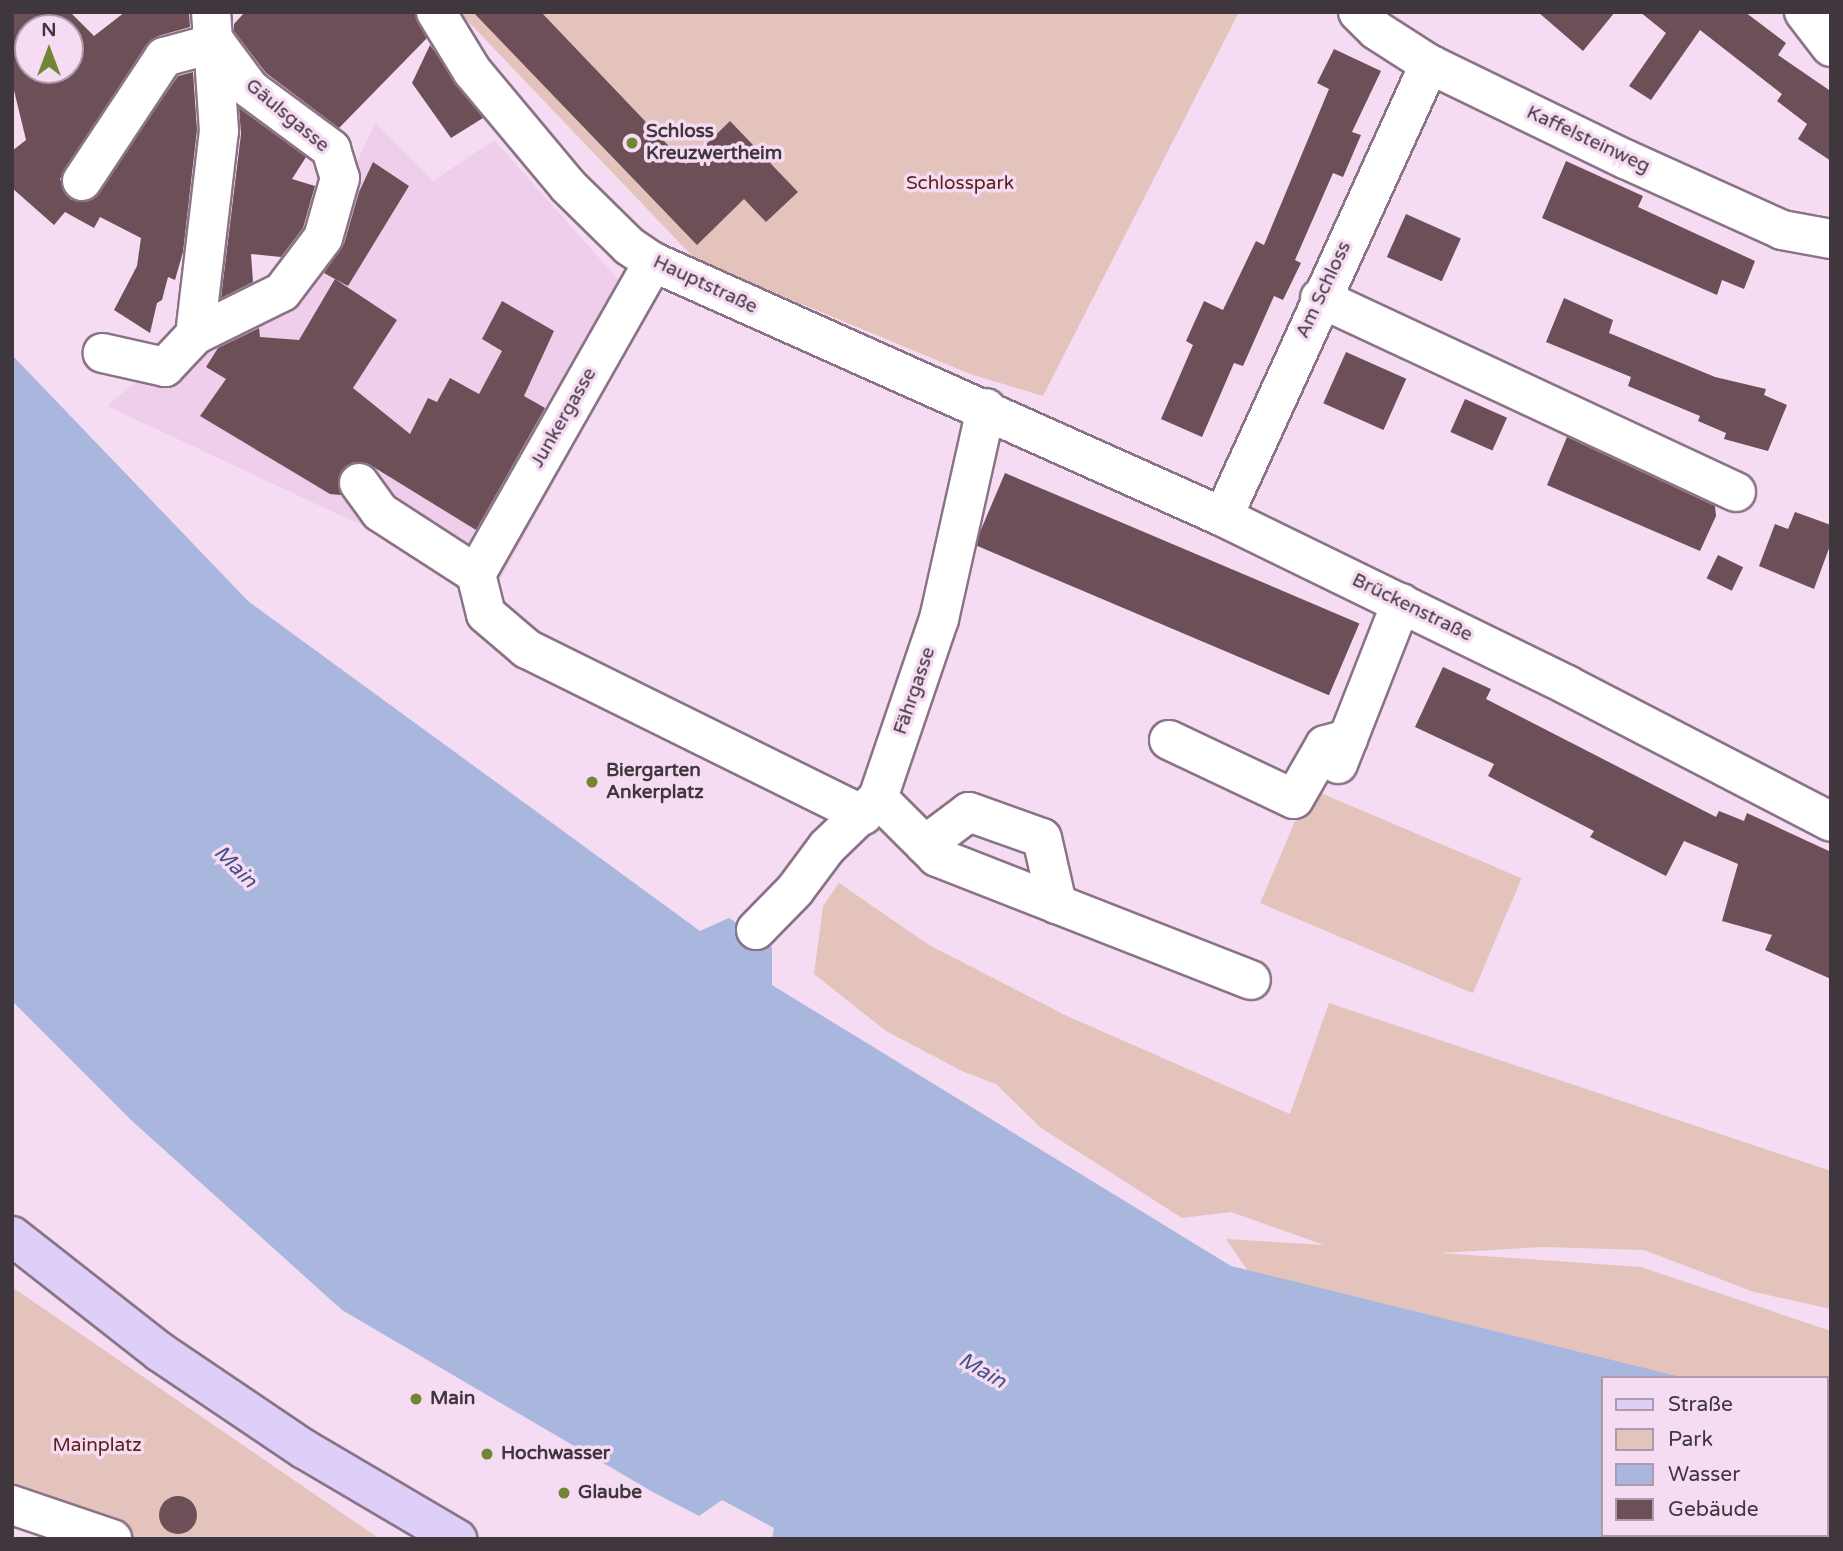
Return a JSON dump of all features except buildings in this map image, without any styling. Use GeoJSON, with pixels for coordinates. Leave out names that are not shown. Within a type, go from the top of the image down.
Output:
{"type":"FeatureCollection","features":[{"type":"Feature","properties":{"kind":"main road"},"geometry":{"type":"LineString","coordinates":[[12,1236],[171,1359],[304,1449],[457,1539]]}},
{"type":"Feature","properties":{"kind":"street","name":"Hauptstraße"},"geometry":{"type":"LineString","coordinates":[[436,12],[472,71],[568,186],[629,246],[653,262],[986,408]]}},
{"type":"Feature","properties":{"kind":"street","name":"Kaffelsteinweg"},"geometry":{"type":"LineString","coordinates":[[1358,12],[1376,30],[1429,64],[1782,230],[1831,239]]}},
{"type":"Feature","properties":{"kind":"street"},"geometry":{"type":"LineString","coordinates":[[1804,12],[1831,47]]}},
{"type":"Feature","properties":{"kind":"street"},"geometry":{"type":"LineString","coordinates":[[82,180],[164,57],[214,28]]}},
{"type":"Feature","properties":{"kind":"street","name":"Gäulsgasse"},"geometry":{"type":"LineString","coordinates":[[103,353],[165,367],[195,335],[282,292],[323,238],[340,178],[331,149],[250,89],[214,28]]}},
{"type":"Feature","properties":{"kind":"street","name":"Gäulsgasse"},"geometry":{"type":"LineString","coordinates":[[195,335],[219,131],[214,28]]}},
{"type":"Feature","properties":{"kind":"street","name":"Am Schloss"},"geometry":{"type":"LineString","coordinates":[[1223,517],[1320,298],[1429,64]]}},
{"type":"Feature","properties":{"kind":"street","name":"Junkergasse"},"geometry":{"type":"LineString","coordinates":[[476,574],[653,262]]}},
{"type":"Feature","properties":{"kind":"street"},"geometry":{"type":"LineString","coordinates":[[1320,298],[1736,492]]}},
{"type":"Feature","properties":{"kind":"street","name":"Brückenstraße"},"geometry":{"type":"LineString","coordinates":[[986,408],[1223,517],[1401,603],[1831,822]]}},
{"type":"Feature","properties":{"kind":"street","name":"Fährgasse"},"geometry":{"type":"LineString","coordinates":[[756,930],[795,890],[827,847],[871,807],[939,620],[986,408]]}},
{"type":"Feature","properties":{"kind":"street"},"geometry":{"type":"LineString","coordinates":[[359,483],[380,512],[476,574],[486,614],[527,649],[871,807],[925,845],[936,857],[1251,980]]}},
{"type":"Feature","properties":{"kind":"street"},"geometry":{"type":"LineString","coordinates":[[1169,740],[1294,799],[1325,745],[1343,753],[1401,603]]}},
{"type":"Feature","properties":{"kind":"street"},"geometry":{"type":"LineString","coordinates":[[925,845],[970,812],[1042,838],[1057,904]]}},
{"type":"Feature","properties":{"kind":"street"},"geometry":{"type":"LineString","coordinates":[[12,1505],[112,1539]]}},
{"type":"Feature","properties":{"kind":"shaded area"},"geometry":{"type":"Polygon","coordinates":[[[375,123],[433,181],[494,140],[618,279],[654,300],[500,580],[346,518],[107,406],[202,326],[288,311],[375,123]]]}},
{"type":"Feature","properties":{"kind":"green space","name":"Schlosspark"},"geometry":{"type":"Polygon","coordinates":[[[459,12],[1239,12],[1043,396],[970,374],[696,260],[459,12]]]}},
{"type":"Feature","properties":{"kind":"green space"},"geometry":{"type":"Polygon","coordinates":[[[1309,788],[1522,878],[1473,993],[1260,903],[1309,788]]]}},
{"type":"Feature","properties":{"kind":"green space"},"geometry":{"type":"Polygon","coordinates":[[[839,883],[929,945],[1065,1015],[1290,1114],[1329,1003],[1831,1171],[1831,1309],[1754,1292],[1644,1250],[1543,1247],[1440,1253],[1641,1267],[1831,1331],[1831,1427],[1829,1376],[1602,1378],[1263,1293],[1226,1239],[1324,1245],[1231,1212],[1182,1218],[1041,1128],[996,1084],[962,1071],[886,1031],[814,974],[823,906],[839,883]]]}},
{"type":"Feature","properties":{"kind":"green space","name":"Mainplatz"},"geometry":{"type":"Polygon","coordinates":[[[12,1287],[380,1539],[112,1539],[12,1505],[12,1287]]]}},
{"type":"Feature","properties":{"kind":"water"},"geometry":{"type":"Polygon","coordinates":[[[12,355],[248,601],[700,931],[729,918],[772,947],[772,985],[1231,1266],[1677,1376],[1602,1376],[1602,1537],[1829,1537],[1829,1476],[1831,1539],[772,1539],[774,1528],[722,1500],[699,1516],[651,1491],[342,1310],[131,1120],[12,1001],[12,355]]]}},
{"type":"Feature","properties":{"kind":"place","name":"Schloss Kreuzwertheim"},"geometry":{"type":"Point","coordinates":[632,143]}},
{"type":"Feature","properties":{"kind":"place","name":"Biergarten Ankerplatz"},"geometry":{"type":"Point","coordinates":[592,782]}},
{"type":"Feature","properties":{"kind":"place","name":"Main"},"geometry":{"type":"Point","coordinates":[416,1399]}},
{"type":"Feature","properties":{"kind":"place","name":"Hochwasser"},"geometry":{"type":"Point","coordinates":[487,1454]}},
{"type":"Feature","properties":{"kind":"place","name":"Glaube"},"geometry":{"type":"Point","coordinates":[564,1493]}}]}
